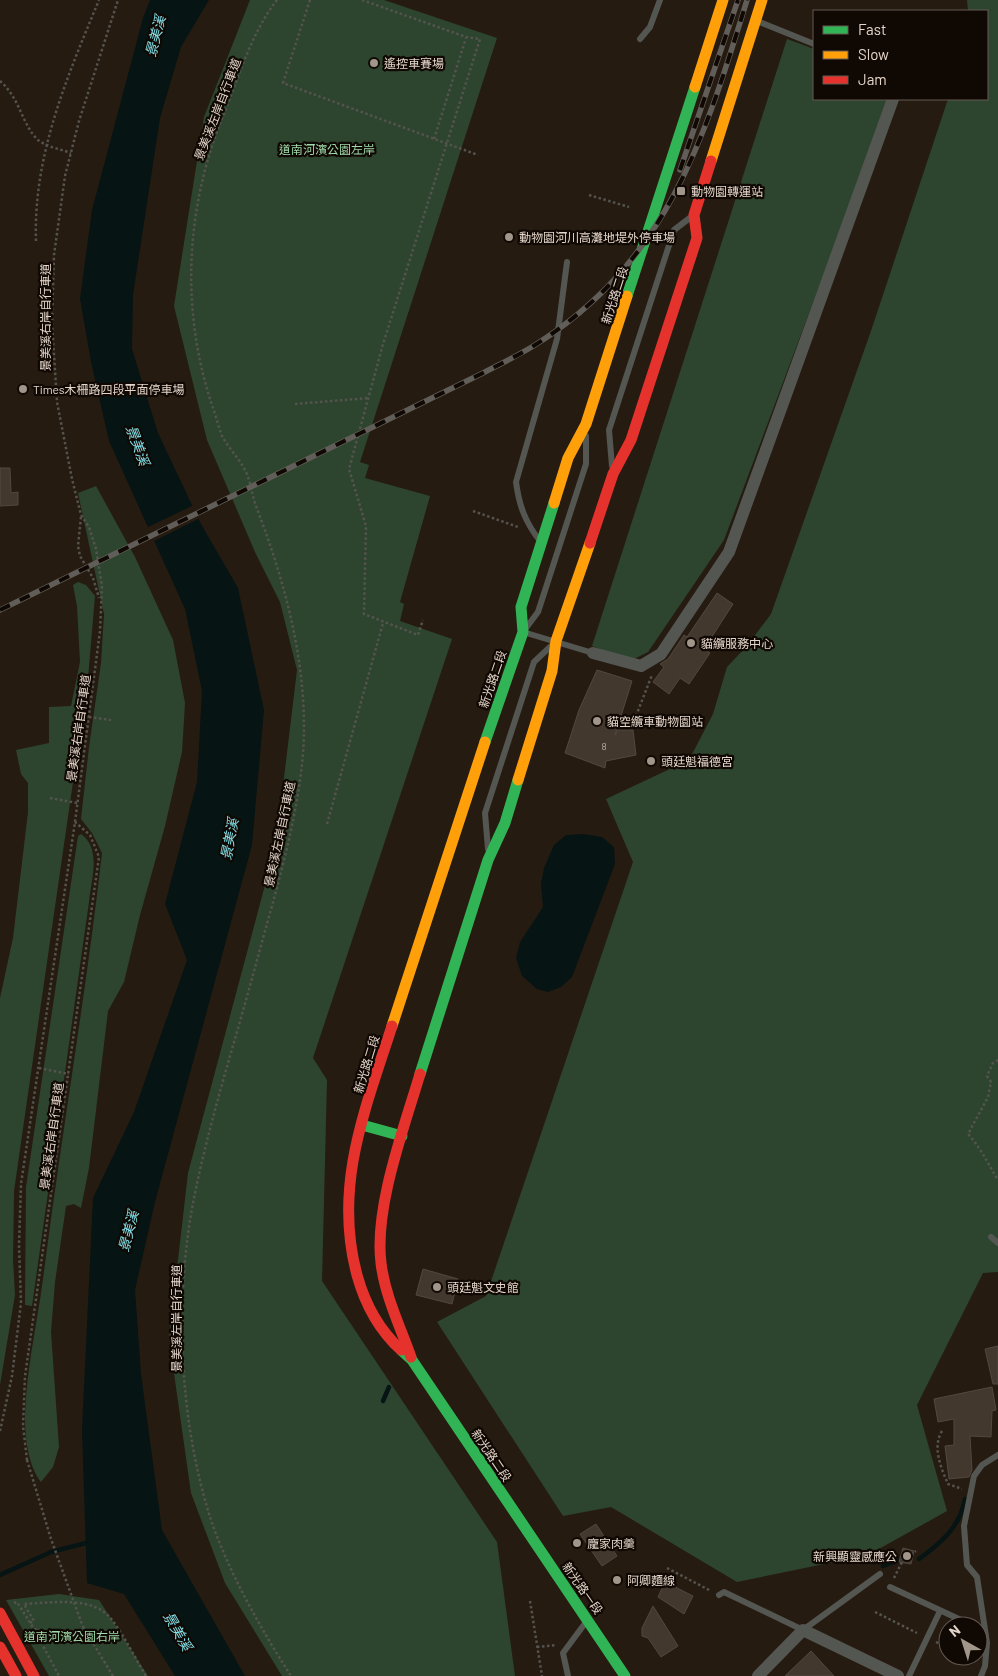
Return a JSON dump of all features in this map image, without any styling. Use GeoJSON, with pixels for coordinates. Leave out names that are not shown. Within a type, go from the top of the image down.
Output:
{"type":"FeatureCollection","features":[{"type":"Feature","properties":{"kind":"street","name":"新光路二段"},"geometry":{"type":"LineString","coordinates":[[516,1516],[412,1360],[384,1333],[368,1305],[356,1274],[348,1223],[349,1175],[362,1125],[429,909],[523,632],[521,606],[541,542],[568,458],[586,424],[723,0]]}},
{"type":"Feature","properties":{"kind":"street","name":"新光路二段"},"geometry":{"type":"LineString","coordinates":[[412,1360],[387,1290],[381,1263],[380,1235],[384,1203],[412,1097],[488,860],[505,823],[544,699],[552,671],[556,642],[613,474],[632,440],[697,238],[694,215],[762,0]]}},
{"type":"Feature","properties":{"kind":"street"},"geometry":{"type":"LineString","coordinates":[[593,653],[640,666],[661,654],[729,552],[893,100]]}},
{"type":"Feature","properties":{"kind":"street"},"geometry":{"type":"LineString","coordinates":[[362,1125],[402,1136]]}},
{"type":"Feature","properties":{"kind":"street","name":"新光路一段"},"geometry":{"type":"LineString","coordinates":[[516,1516],[588,1619],[625,1676]]}},
{"type":"Feature","properties":{"kind":"street"},"geometry":{"type":"LineString","coordinates":[[0,1613],[34,1676]]}},
{"type":"Feature","properties":{"kind":"street"},"geometry":{"type":"LineString","coordinates":[[758,1676],[803,1630],[898,1676]]}},
{"type":"Feature","properties":{"kind":"street"},"geometry":{"type":"LineString","coordinates":[[0,1647],[16,1676]]}},
{"type":"Feature","properties":{"kind":"lane"},"geometry":{"type":"LineString","coordinates":[[640,39],[650,28],[660,0]]}},
{"type":"Feature","properties":{"kind":"lane"},"geometry":{"type":"LineString","coordinates":[[756,20],[813,44]]}},
{"type":"Feature","properties":{"kind":"lane"},"geometry":{"type":"LineString","coordinates":[[613,474],[609,430],[674,230],[694,215]]}},
{"type":"Feature","properties":{"kind":"lane"},"geometry":{"type":"LineString","coordinates":[[541,542],[528,525],[519,503],[516,482],[557,339],[566,262]]}},
{"type":"Feature","properties":{"kind":"lane"},"geometry":{"type":"LineString","coordinates":[[586,424],[586,464],[538,612],[523,632],[593,653]]}},
{"type":"Feature","properties":{"kind":"lane"},"geometry":{"type":"LineString","coordinates":[[488,860],[485,813],[534,662],[556,642]]}},
{"type":"Feature","properties":{"kind":"lane"},"geometry":{"type":"LineString","coordinates":[[992,1237],[998,1243]]}},
{"type":"Feature","properties":{"kind":"lane"},"geometry":{"type":"LineString","coordinates":[[983,1616],[977,1577],[967,1566],[964,1526],[974,1476],[982,1465],[998,1454]]}},
{"type":"Feature","properties":{"kind":"lane"},"geometry":{"type":"LineString","coordinates":[[719,1595],[724,1592],[803,1630],[880,1574]]}},
{"type":"Feature","properties":{"kind":"lane"},"geometry":{"type":"LineString","coordinates":[[890,1587],[951,1616]]}},
{"type":"Feature","properties":{"kind":"lane"},"geometry":{"type":"LineString","coordinates":[[908,1676],[940,1611]]}},
{"type":"Feature","properties":{"kind":"lane"},"geometry":{"type":"LineString","coordinates":[[568,1676],[564,1653],[588,1619]]}},
{"type":"Feature","properties":{"kind":"path"},"geometry":{"type":"LineString","coordinates":[[36,241],[35,223],[44,156],[62,91],[99,0]]}},
{"type":"Feature","properties":{"kind":"path","name":"景美溪右岸自行車道"},"geometry":{"type":"LineString","coordinates":[[93,1642],[83,1627],[50,1539],[27,1460],[23,1426],[25,1376],[99,857],[90,836],[75,822],[100,631],[102,586],[96,549],[89,527],[81,515],[57,402],[52,323],[55,246],[60,210],[79,121],[118,0]]}},
{"type":"Feature","properties":{"kind":"path","name":"景美溪左岸自行車道"},"geometry":{"type":"LineString","coordinates":[[277,0],[259,27],[208,156],[192,229],[191,278],[194,330],[204,380],[223,438],[250,479],[253,497],[271,544],[288,600],[302,678],[304,732],[298,792],[280,878],[194,1198],[183,1272],[182,1357],[191,1438],[211,1519],[230,1564],[272,1646],[291,1676]]}},
{"type":"Feature","properties":{"kind":"path"},"geometry":{"type":"LineString","coordinates":[[310,0],[283,83],[478,155]]}},
{"type":"Feature","properties":{"kind":"path"},"geometry":{"type":"LineString","coordinates":[[362,0],[466,38],[480,39],[383,344],[348,469],[366,526],[364,614],[383,623],[418,634],[423,620]]}},
{"type":"Feature","properties":{"kind":"path"},"geometry":{"type":"LineString","coordinates":[[434,139],[466,38]]}},
{"type":"Feature","properties":{"kind":"path"},"geometry":{"type":"LineString","coordinates":[[0,81],[14,96],[34,134],[47,145],[71,153]]}},
{"type":"Feature","properties":{"kind":"path"},"geometry":{"type":"LineString","coordinates":[[588,195],[630,207]]}},
{"type":"Feature","properties":{"kind":"path"},"geometry":{"type":"LineString","coordinates":[[295,404],[369,398]]}},
{"type":"Feature","properties":{"kind":"path"},"geometry":{"type":"LineString","coordinates":[[473,511],[526,530]]}},
{"type":"Feature","properties":{"kind":"path"},"geometry":{"type":"LineString","coordinates":[[81,515],[78,546],[80,556],[93,578],[100,601]]}},
{"type":"Feature","properties":{"kind":"path"},"geometry":{"type":"LineString","coordinates":[[327,824],[383,623]]}},
{"type":"Feature","properties":{"kind":"path"},"geometry":{"type":"LineString","coordinates":[[620,717],[634,721],[661,654]]}},
{"type":"Feature","properties":{"kind":"path"},"geometry":{"type":"LineString","coordinates":[[89,717],[111,720]]}},
{"type":"Feature","properties":{"kind":"path"},"geometry":{"type":"LineString","coordinates":[[50,798],[77,803]]}},
{"type":"Feature","properties":{"kind":"path"},"geometry":{"type":"LineString","coordinates":[[0,1431],[12,1376],[21,1303],[19,1245],[21,1184],[75,822]]}},
{"type":"Feature","properties":{"kind":"path"},"geometry":{"type":"LineString","coordinates":[[998,1060],[993,1063],[987,1076],[991,1082],[988,1097],[968,1134],[982,1149],[998,1180]]}},
{"type":"Feature","properties":{"kind":"path"},"geometry":{"type":"LineString","coordinates":[[39,1068],[69,1074]]}},
{"type":"Feature","properties":{"kind":"path"},"geometry":{"type":"LineString","coordinates":[[942,1431],[937,1447],[948,1484],[971,1492]]}},
{"type":"Feature","properties":{"kind":"path"},"geometry":{"type":"LineString","coordinates":[[890,1587],[904,1558],[916,1551]]}},
{"type":"Feature","properties":{"kind":"path"},"geometry":{"type":"LineString","coordinates":[[667,1568],[719,1595]]}},
{"type":"Feature","properties":{"kind":"path"},"geometry":{"type":"LineString","coordinates":[[530,1601],[542,1676]]}},
{"type":"Feature","properties":{"kind":"path"},"geometry":{"type":"LineString","coordinates":[[14,1603],[17,1602],[30,1623],[59,1676]]}},
{"type":"Feature","properties":{"kind":"path"},"geometry":{"type":"LineString","coordinates":[[30,1623],[34,1621],[24,1604],[73,1603],[103,1611],[112,1619],[146,1676]]}},
{"type":"Feature","properties":{"kind":"path"},"geometry":{"type":"LineString","coordinates":[[875,1612],[938,1643]]}},
{"type":"Feature","properties":{"kind":"path"},"geometry":{"type":"LineString","coordinates":[[34,1630],[93,1642],[113,1676]]}},
{"type":"Feature","properties":{"kind":"path"},"geometry":{"type":"LineString","coordinates":[[537,1647],[556,1646]]}},
{"type":"Feature","properties":{"kind":"green space","name":"道南河濱公園左岸"},"geometry":{"type":"Polygon","coordinates":[[[250,0],[384,0],[497,38],[360,462],[369,465],[365,478],[430,496],[400,602],[404,604],[400,621],[452,639],[313,1058],[327,1080],[322,1281],[497,1542],[515,1676],[282,1676],[225,1583],[191,1493],[169,1338],[188,1173],[276,844],[297,670],[280,602],[255,552],[207,440],[174,306],[204,117],[250,0]]]}},
{"type":"Feature","properties":{"kind":"green space"},"geometry":{"type":"Polygon","coordinates":[[[967,0],[998,0],[998,1272],[983,1273],[917,1405],[947,1511],[868,1555],[737,1582],[611,1507],[563,1516],[437,1322],[486,1296],[633,862],[606,799],[689,760],[713,714],[727,667],[746,647],[771,614],[871,331],[948,100],[988,100],[988,10],[968,10],[967,0]]]}},
{"type":"Feature","properties":{"kind":"green space"},"geometry":{"type":"Polygon","coordinates":[[[787,39],[813,49],[813,100],[888,100],[887,105],[724,540],[648,652],[632,660],[592,646],[787,39]]]}},
{"type":"Feature","properties":{"kind":"green space"},"geometry":{"type":"Polygon","coordinates":[[[96,486],[135,557],[173,640],[185,703],[182,752],[165,826],[140,915],[124,982],[108,1011],[89,1168],[81,1208],[74,1204],[66,1206],[55,1282],[51,1332],[59,1447],[53,1467],[41,1482],[30,1460],[27,1442],[25,1417],[27,1382],[89,959],[102,853],[92,833],[81,819],[101,663],[104,614],[78,493],[96,486]]]}},
{"type":"Feature","properties":{"kind":"green space"},"geometry":{"type":"Polygon","coordinates":[[[78,582],[86,585],[95,596],[88,678],[14,1191],[13,1260],[15,1295],[0,1385],[0,998],[13,938],[28,812],[28,783],[21,774],[16,750],[49,743],[49,707],[71,706],[80,662],[77,606],[73,585],[78,582]]]}},
{"type":"Feature","properties":{"kind":"green space"},"geometry":{"type":"Polygon","coordinates":[[[81,834],[91,848],[94,865],[93,875],[32,1306],[25,1305],[26,1187],[78,836],[81,834]]]}},
{"type":"Feature","properties":{"kind":"green space","name":"道南河濱公園右岸"},"geometry":{"type":"Polygon","coordinates":[[[59,1594],[99,1600],[148,1676],[49,1676],[6,1600],[59,1594]]]}},
{"type":"Feature","properties":{"kind":"water","name":"景美溪"},"geometry":{"type":"Polygon","coordinates":[[[150,0],[209,0],[181,47],[160,118],[133,295],[132,349],[158,433],[201,524],[238,588],[264,710],[252,845],[155,1202],[135,1290],[141,1374],[162,1530],[245,1676],[175,1676],[124,1594],[87,1583],[82,1430],[93,1198],[134,1112],[187,960],[165,904],[197,782],[202,691],[185,609],[109,441],[91,362],[80,299],[92,210],[143,18],[150,0]]]}},
{"type":"Feature","properties":{"kind":"water"},"geometry":{"type":"Polygon","coordinates":[[[583,834],[602,837],[614,847],[615,864],[572,977],[561,987],[548,992],[537,989],[522,976],[516,958],[520,942],[543,907],[541,884],[544,868],[554,845],[566,835],[583,834]]]}},
{"type":"Feature","properties":{"kind":"pier"},"geometry":{"type":"Polygon","coordinates":[[[194,505],[200,518],[152,542],[146,528],[194,505]]]}},
{"type":"Feature","properties":{"kind":"building"},"geometry":{"type":"Polygon","coordinates":[[[0,468],[10,468],[11,493],[18,492],[18,505],[0,506],[0,468]]]}},
{"type":"Feature","properties":{"kind":"building","name":"貓纜服務中心"},"geometry":{"type":"Polygon","coordinates":[[[717,593],[733,604],[704,649],[710,653],[689,684],[680,678],[669,694],[653,682],[664,667],[660,664],[668,659],[684,635],[687,637],[717,593]]]}},
{"type":"Feature","properties":{"kind":"building","name":"貓空纜車動物園站"},"geometry":{"type":"Polygon","coordinates":[[[597,670],[632,681],[615,735],[618,730],[633,730],[636,755],[606,761],[605,768],[565,753],[579,710],[597,670]]]}},
{"type":"Feature","properties":{"kind":"building","name":"頭廷魁文史館"},"geometry":{"type":"Polygon","coordinates":[[[423,1269],[458,1279],[452,1304],[416,1295],[423,1269]]]}},
{"type":"Feature","properties":{"kind":"building"},"geometry":{"type":"Polygon","coordinates":[[[998,1346],[998,1384],[993,1384],[985,1349],[998,1346]]]}},
{"type":"Feature","properties":{"kind":"building"},"geometry":{"type":"Polygon","coordinates":[[[992,1387],[996,1410],[992,1411],[991,1437],[970,1436],[972,1470],[969,1477],[949,1479],[945,1446],[954,1445],[954,1419],[938,1422],[934,1399],[992,1387]]]}},
{"type":"Feature","properties":{"kind":"building"},"geometry":{"type":"Polygon","coordinates":[[[596,1524],[617,1556],[602,1566],[580,1534],[596,1524]]]}},
{"type":"Feature","properties":{"kind":"building","name":"新興顯靈感應公"},"geometry":{"type":"Polygon","coordinates":[[[903,1548],[914,1551],[911,1564],[899,1562],[903,1548]]]}},
{"type":"Feature","properties":{"kind":"building"},"geometry":{"type":"Polygon","coordinates":[[[671,1581],[677,1588],[693,1596],[684,1614],[658,1597],[664,1584],[671,1581]]]}},
{"type":"Feature","properties":{"kind":"building"},"geometry":{"type":"Polygon","coordinates":[[[653,1606],[678,1646],[661,1657],[648,1638],[642,1636],[642,1628],[653,1606]]]}},
{"type":"Feature","properties":{"kind":"building"},"geometry":{"type":"Polygon","coordinates":[[[811,1651],[834,1676],[785,1676],[811,1651]]]}},
{"type":"Feature","properties":{"kind":"waterway"},"geometry":{"type":"LineString","coordinates":[[383,1401],[389,1387]]}},
{"type":"Feature","properties":{"kind":"waterway"},"geometry":{"type":"LineString","coordinates":[[919,1559],[948,1534],[959,1518],[965,1499]]}},
{"type":"Feature","properties":{"kind":"waterway"},"geometry":{"type":"LineString","coordinates":[[0,1575],[51,1552],[90,1542]]}},
{"type":"Feature","properties":{"kind":"waterway"},"geometry":{"type":"LineString","coordinates":[[883,1566],[899,1560]]}},
{"type":"Feature","properties":{"kind":"railway"},"geometry":{"type":"LineString","coordinates":[[680,170],[738,0]]}},
{"type":"Feature","properties":{"kind":"railway"},"geometry":{"type":"LineString","coordinates":[[0,610],[517,356],[580,312],[618,276],[649,236],[674,194],[696,149],[731,52],[747,0]]}},
{"type":"Feature","properties":{"kind":"traffic: fast"},"geometry":{"type":"LineString","coordinates":[[627,296],[695,87]]}},
{"type":"Feature","properties":{"kind":"traffic: fast"},"geometry":{"type":"LineString","coordinates":[[485,742],[523,632],[521,607],[554,503]]}},
{"type":"Feature","properties":{"kind":"traffic: fast"},"geometry":{"type":"LineString","coordinates":[[420,1074],[488,860],[505,823],[518,780]]}},
{"type":"Feature","properties":{"kind":"traffic: fast"},"geometry":{"type":"LineString","coordinates":[[362,1125],[402,1136]]}},
{"type":"Feature","properties":{"kind":"traffic: fast"},"geometry":{"type":"LineString","coordinates":[[401,1350],[412,1360],[625,1676]]}},
{"type":"Feature","properties":{"kind":"traffic: slow"},"geometry":{"type":"LineString","coordinates":[[695,87],[723,0]]}},
{"type":"Feature","properties":{"kind":"traffic: slow"},"geometry":{"type":"LineString","coordinates":[[711,161],[762,0]]}},
{"type":"Feature","properties":{"kind":"traffic: slow"},"geometry":{"type":"LineString","coordinates":[[554,503],[568,458],[586,424],[627,296]]}},
{"type":"Feature","properties":{"kind":"traffic: slow"},"geometry":{"type":"LineString","coordinates":[[518,780],[552,671],[556,641],[590,543]]}},
{"type":"Feature","properties":{"kind":"traffic: slow"},"geometry":{"type":"LineString","coordinates":[[392,1026],[485,742]]}},
{"type":"Feature","properties":{"kind":"traffic: jam"},"geometry":{"type":"LineString","coordinates":[[590,543],[613,474],[631,440],[697,238],[694,215],[711,161]]}},
{"type":"Feature","properties":{"kind":"traffic: jam"},"geometry":{"type":"LineString","coordinates":[[392,1026],[355,1149],[350,1179],[349,1210],[351,1242],[357,1275],[364,1296],[386,1334],[401,1350]]}},
{"type":"Feature","properties":{"kind":"traffic: jam"},"geometry":{"type":"LineString","coordinates":[[411,1357],[386,1287],[381,1263],[380,1241],[386,1193],[420,1074]]}},
{"type":"Feature","properties":{"kind":"traffic: jam"},"geometry":{"type":"LineString","coordinates":[[0,1613],[34,1676]]}},
{"type":"Feature","properties":{"kind":"traffic: jam"},"geometry":{"type":"LineString","coordinates":[[0,1647],[16,1676]]}},
{"type":"Feature","properties":{"kind":"place","name":"遙控車賽場"},"geometry":{"type":"Point","coordinates":[374,63]}},
{"type":"Feature","properties":{"kind":"place","name":"動物園轉運站"},"geometry":{"type":"Point","coordinates":[681,191]}},
{"type":"Feature","properties":{"kind":"place","name":"動物園河川高灘地堤外停車場"},"geometry":{"type":"Point","coordinates":[509,237]}},
{"type":"Feature","properties":{"kind":"place","name":"Times木柵路四段平面停車場"},"geometry":{"type":"Point","coordinates":[23,389]}},
{"type":"Feature","properties":{"kind":"place","name":"貓纜服務中心"},"geometry":{"type":"Point","coordinates":[691,643]}},
{"type":"Feature","properties":{"kind":"place","name":"貓空纜車動物園站"},"geometry":{"type":"Point","coordinates":[597,721]}},
{"type":"Feature","properties":{"kind":"place","name":"頭廷魁福德宮"},"geometry":{"type":"Point","coordinates":[651,761]}},
{"type":"Feature","properties":{"kind":"place","name":"頭廷魁文史館"},"geometry":{"type":"Point","coordinates":[437,1287]}},
{"type":"Feature","properties":{"kind":"place","name":"龐家肉羹"},"geometry":{"type":"Point","coordinates":[577,1543]}},
{"type":"Feature","properties":{"kind":"place","name":"新興顯靈感應公"},"geometry":{"type":"Point","coordinates":[907,1556]}},
{"type":"Feature","properties":{"kind":"place","name":"阿卿麵線"},"geometry":{"type":"Point","coordinates":[617,1580]}}]}
